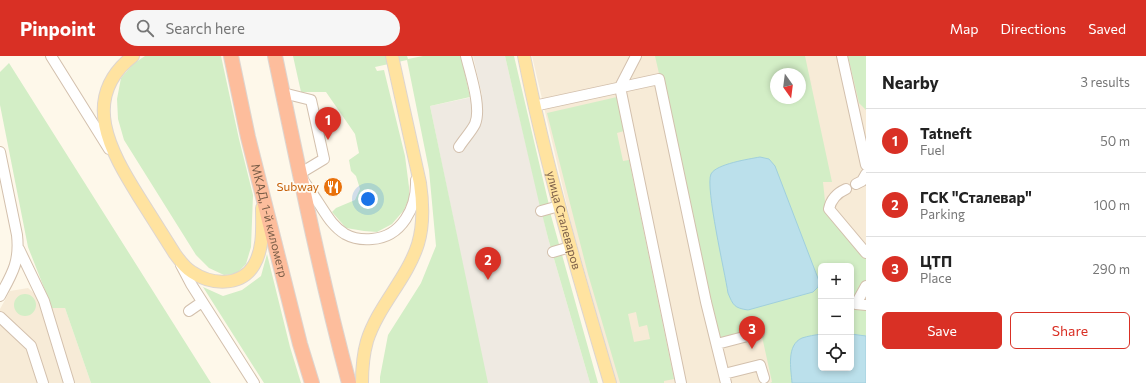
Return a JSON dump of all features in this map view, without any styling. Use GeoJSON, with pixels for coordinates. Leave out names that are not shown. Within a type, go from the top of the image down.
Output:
{"type":"FeatureCollection","features":[{"type":"Feature","properties":{"kind":"highway","name":"МКАД, 1-й километр"},"geometry":{"type":"LineString","coordinates":[[231,56],[248,137],[300,344],[312,383]]}},
{"type":"Feature","properties":{"kind":"highway"},"geometry":{"type":"LineString","coordinates":[[275,56],[299,174],[336,336],[349,383]]}},
{"type":"Feature","properties":{"kind":"main road"},"geometry":{"type":"LineString","coordinates":[[133,56],[112,78],[108,87],[103,115],[106,131],[112,149],[122,169],[184,266],[192,272],[212,281],[229,282],[243,277],[254,265],[260,249],[262,236],[263,194]]}},
{"type":"Feature","properties":{"kind":"main road","name":"улица Сталеваров"},"geometry":{"type":"LineString","coordinates":[[524,56],[534,106],[570,247],[610,383]]}},
{"type":"Feature","properties":{"kind":"main road"},"geometry":{"type":"LineString","coordinates":[[362,383],[362,367],[368,339],[381,312],[405,274],[418,243],[422,227],[422,199],[392,60]]}},
{"type":"Feature","properties":{"kind":"street"},"geometry":{"type":"LineString","coordinates":[[51,56],[122,169]]}},
{"type":"Feature","properties":{"kind":"street"},"geometry":{"type":"LineString","coordinates":[[459,147],[472,129],[477,118],[475,96],[466,56]]}},
{"type":"Feature","properties":{"kind":"street"},"geometry":{"type":"LineString","coordinates":[[636,56],[620,87],[681,383]]}},
{"type":"Feature","properties":{"kind":"street"},"geometry":{"type":"LineString","coordinates":[[842,56],[866,165]]}},
{"type":"Feature","properties":{"kind":"street"},"geometry":{"type":"LineString","coordinates":[[534,106],[659,79],[706,302],[725,378],[760,365],[764,378]]}},
{"type":"Feature","properties":{"kind":"street"},"geometry":{"type":"LineString","coordinates":[[283,93],[311,100],[324,159],[299,174],[327,217],[334,226],[345,234],[354,238],[365,240],[378,238],[389,234],[398,228],[406,219],[411,209],[416,186],[415,162]]}},
{"type":"Feature","properties":{"kind":"street"},"geometry":{"type":"LineString","coordinates":[[0,152],[3,179],[19,248],[44,301],[69,383]]}},
{"type":"Feature","properties":{"kind":"street"},"geometry":{"type":"LineString","coordinates":[[856,184],[862,181],[866,174]]}},
{"type":"Feature","properties":{"kind":"street"},"geometry":{"type":"LineString","coordinates":[[846,189],[840,192],[831,202],[829,209],[866,253]]}},
{"type":"Feature","properties":{"kind":"street"},"geometry":{"type":"LineString","coordinates":[[541,211],[560,206]]}},
{"type":"Feature","properties":{"kind":"street"},"geometry":{"type":"LineString","coordinates":[[553,252],[570,247]]}},
{"type":"Feature","properties":{"kind":"street"},"geometry":{"type":"LineString","coordinates":[[0,296],[14,270],[19,248]]}},
{"type":"Feature","properties":{"kind":"street"},"geometry":{"type":"LineString","coordinates":[[175,254],[202,302],[254,383]]}},
{"type":"Feature","properties":{"kind":"street"},"geometry":{"type":"LineString","coordinates":[[866,286],[856,304],[866,305]]}},
{"type":"Feature","properties":{"kind":"street"},"geometry":{"type":"LineString","coordinates":[[189,311],[202,302]]}},
{"type":"Feature","properties":{"kind":"street"},"geometry":{"type":"LineString","coordinates":[[0,317],[31,346],[43,383]]}},
{"type":"Feature","properties":{"kind":"street"},"geometry":{"type":"LineString","coordinates":[[717,344],[759,333]]}},
{"type":"Feature","properties":{"kind":"shaded area"},"geometry":{"type":"Polygon","coordinates":[[[473,56],[505,56],[548,238],[590,383],[487,383],[430,106],[482,95],[473,56]]]}},
{"type":"Feature","properties":{"kind":"shaded area"},"geometry":{"type":"Polygon","coordinates":[[[532,56],[866,56],[866,383],[616,383],[572,227],[532,56]]]}},
{"type":"Feature","properties":{"kind":"shaded area"},"geometry":{"type":"Polygon","coordinates":[[[28,288],[52,308],[65,308],[91,383],[0,383],[0,309],[10,291],[28,288]]]}},
{"type":"Feature","properties":{"kind":"green space"},"geometry":{"type":"Polygon","coordinates":[[[145,56],[221,56],[253,195],[251,247],[246,264],[236,274],[224,275],[209,268],[196,255],[124,140],[118,119],[117,99],[121,78],[133,64],[145,56]]]}},
{"type":"Feature","properties":{"kind":"green space"},"geometry":{"type":"Polygon","coordinates":[[[293,56],[407,56],[408,59],[423,56],[461,56],[470,97],[430,106],[488,383],[380,383],[388,335],[421,283],[436,246],[429,170],[407,60],[375,67],[377,71],[384,70],[405,156],[409,187],[409,198],[404,210],[392,224],[377,232],[346,228],[332,212],[336,208],[355,200],[360,189],[356,176],[351,171],[349,160],[359,153],[355,134],[326,92],[301,92],[293,56]]]}},
{"type":"Feature","properties":{"kind":"green space"},"geometry":{"type":"Polygon","coordinates":[[[505,56],[514,56],[549,205],[540,207],[505,56]]]}},
{"type":"Feature","properties":{"kind":"green space"},"geometry":{"type":"Polygon","coordinates":[[[655,56],[805,56],[832,182],[823,182],[826,211],[866,259],[866,280],[854,304],[854,263],[818,263],[818,371],[854,371],[854,306],[866,307],[866,383],[770,383],[772,382],[761,332],[720,341],[655,56]]]}},
{"type":"Feature","properties":{"kind":"green space"},"geometry":{"type":"Polygon","coordinates":[[[848,56],[866,56],[866,110],[859,103],[848,56]]]}},
{"type":"Feature","properties":{"kind":"green space"},"geometry":{"type":"Polygon","coordinates":[[[9,63],[211,383],[91,383],[65,308],[52,308],[28,247],[0,105],[0,72],[9,63]]]}},
{"type":"Feature","properties":{"kind":"green space"},"geometry":{"type":"Polygon","coordinates":[[[617,97],[624,131],[617,133],[623,161],[629,160],[674,379],[664,381],[664,383],[620,383],[588,274],[547,113],[617,97]],[[636,312],[628,314],[634,342],[650,339],[647,325],[639,327],[636,312]]]}},
{"type":"Feature","properties":{"kind":"green space"},"geometry":{"type":"Polygon","coordinates":[[[550,212],[598,383],[590,383],[548,238],[542,214],[550,212]]]}},
{"type":"Feature","properties":{"kind":"green space"},"geometry":{"type":"Polygon","coordinates":[[[267,254],[290,347],[301,383],[264,383],[203,287],[223,296],[242,290],[261,276],[267,254]]]}},
{"type":"Feature","properties":{"kind":"green space"},"geometry":{"type":"Polygon","coordinates":[[[21,294],[29,294],[36,301],[36,309],[29,316],[21,316],[14,309],[14,301],[21,294]]]}},
{"type":"Feature","properties":{"kind":"water"},"geometry":{"type":"Polygon","coordinates":[[[760,157],[769,159],[775,166],[818,278],[818,287],[813,292],[748,310],[737,307],[731,300],[728,293],[716,231],[710,182],[711,174],[714,170],[733,162],[760,157]]]}},
{"type":"Feature","properties":{"kind":"water"},"geometry":{"type":"Polygon","coordinates":[[[818,334],[818,371],[854,371],[854,334],[866,336],[866,383],[792,383],[791,358],[794,346],[797,341],[809,336],[818,334]]]}},
{"type":"Feature","properties":{"kind":"place","name":"Tatneft"},"geometry":{"type":"Point","coordinates":[328,140]}},
{"type":"Feature","properties":{"kind":"place","name":"Subway"},"geometry":{"type":"Point","coordinates":[333,187]}},
{"type":"Feature","properties":{"kind":"place","name":"ГСК \"Сталевар\""},"geometry":{"type":"Point","coordinates":[488,280]}},
{"type":"Feature","properties":{"kind":"place","name":"ЦТП"},"geometry":{"type":"Point","coordinates":[752,349]}}]}
